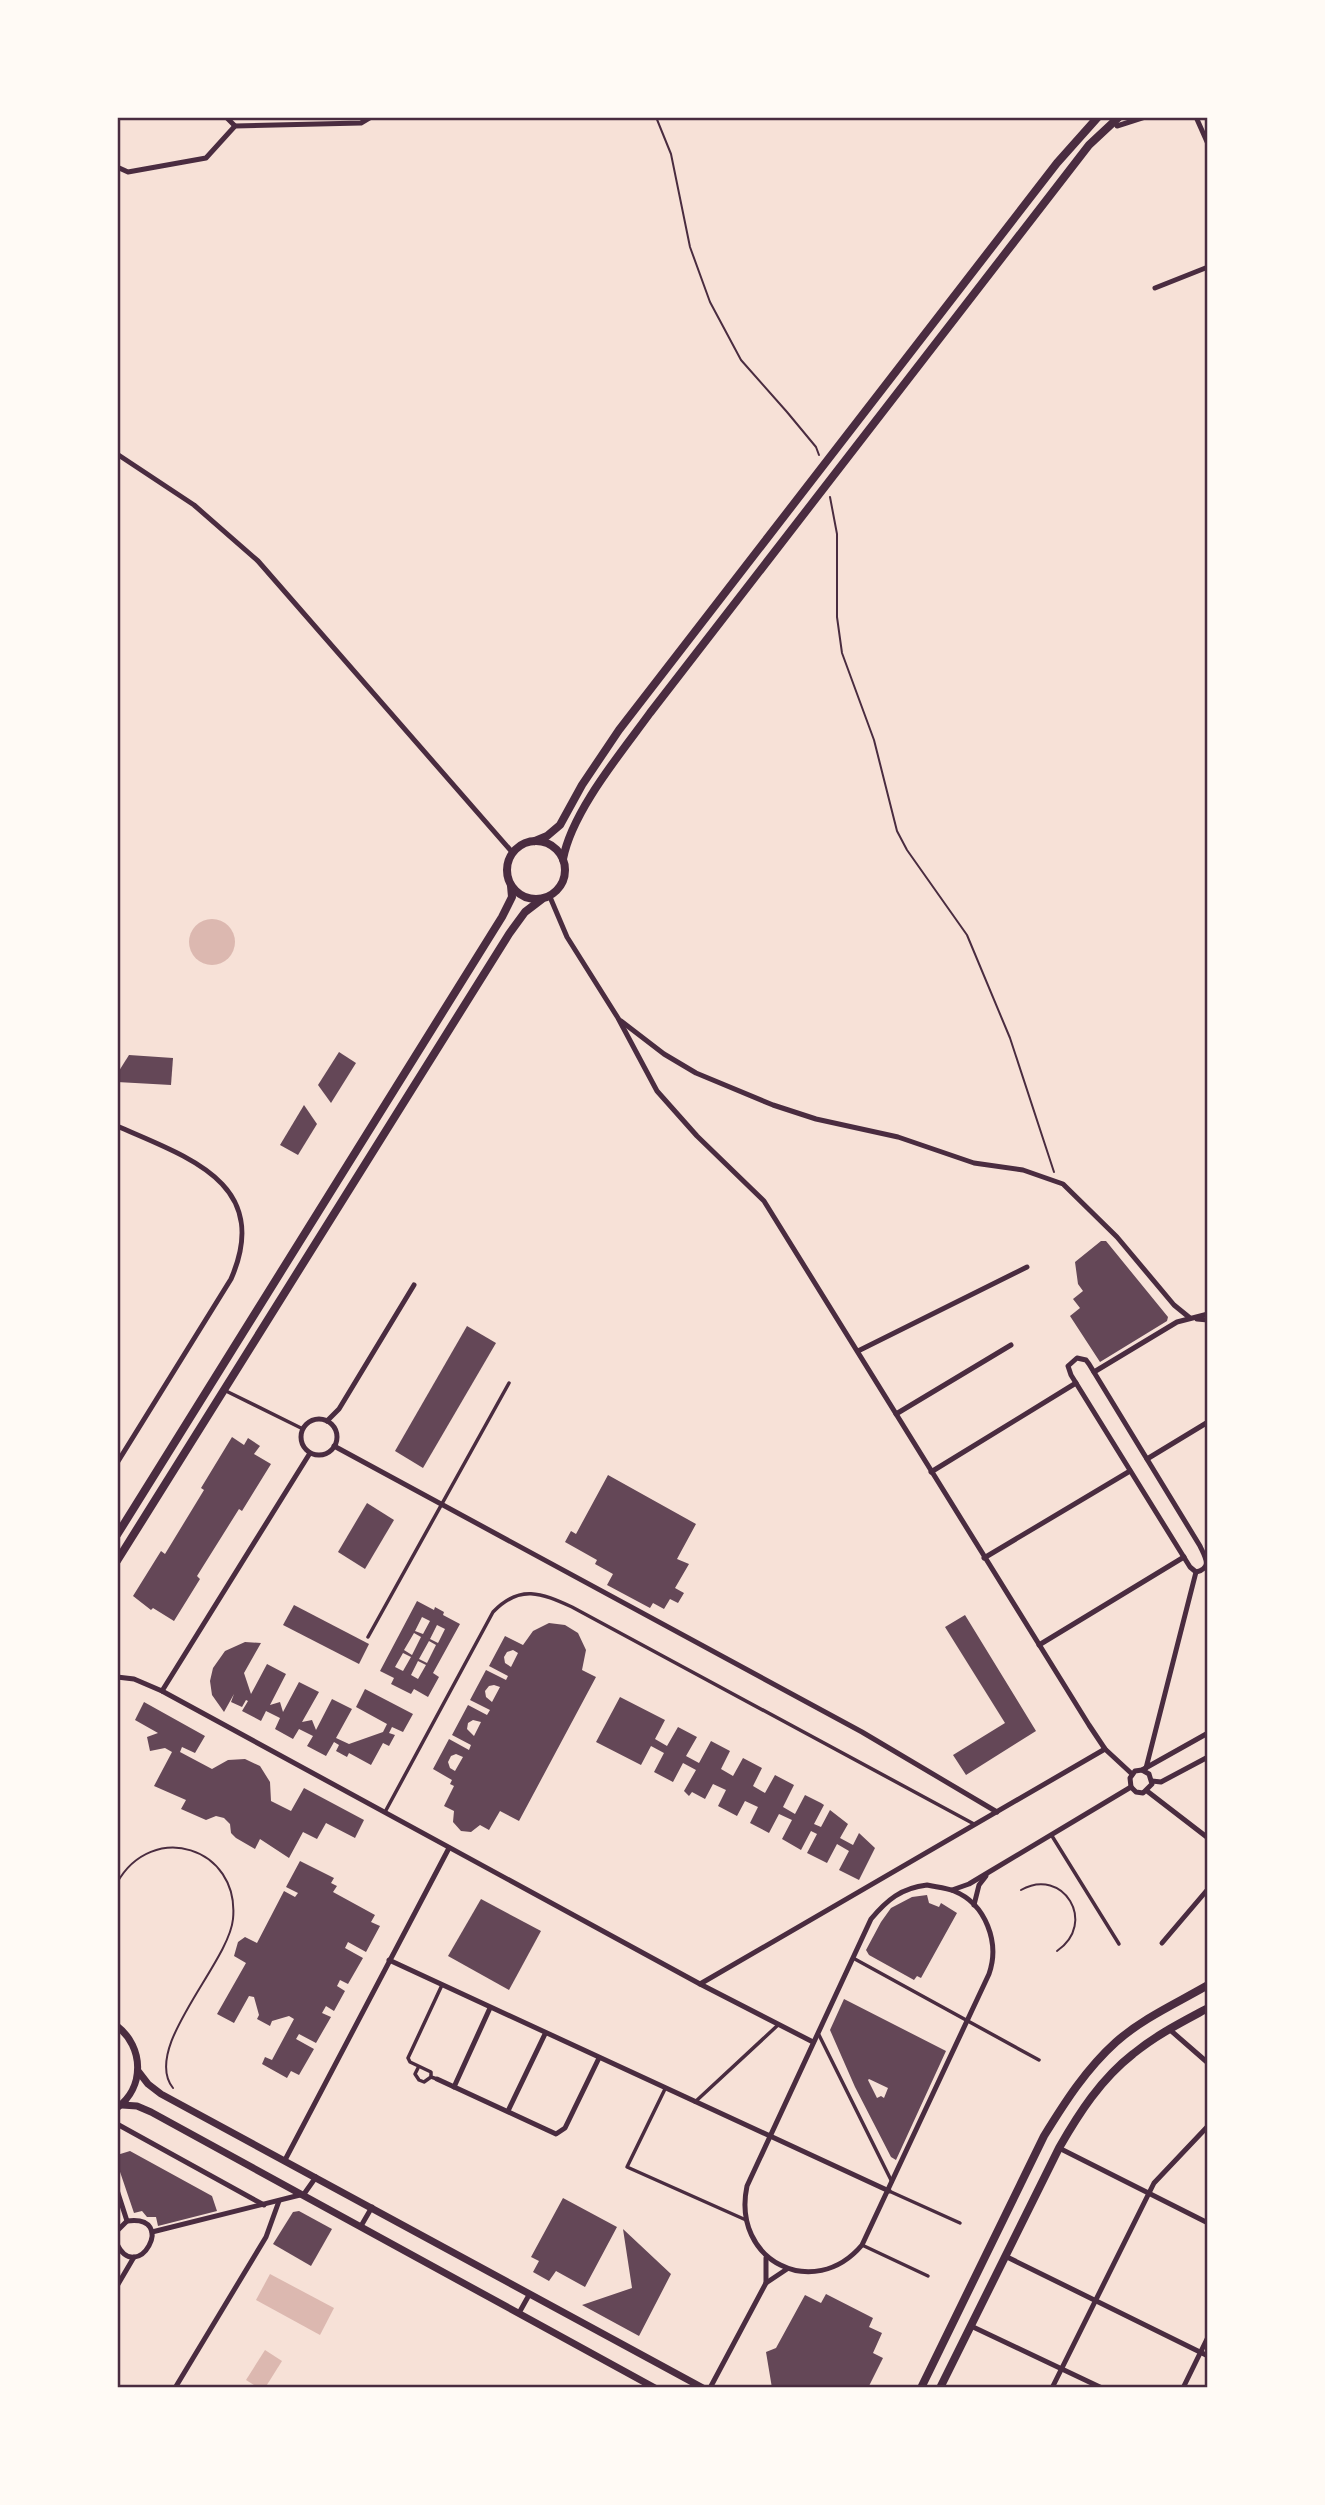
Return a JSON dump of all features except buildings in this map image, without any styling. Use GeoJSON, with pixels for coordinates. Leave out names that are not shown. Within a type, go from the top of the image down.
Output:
{"type":"FeatureCollection","features":[{"type":"Feature","properties":{"kind":"main road"},"geometry":{"type":"LineString","coordinates":[[117,1535],[496,929],[512,897],[506,870],[512,852],[521,845],[552,833],[564,819],[582,785],[614,737],[1056,163],[1098,117]]}},
{"type":"Feature","properties":{"kind":"main road"},"geometry":{"type":"LineString","coordinates":[[563,859],[572,830],[614,762],[1089,145],[1118,122]]}},
{"type":"Feature","properties":{"kind":"main road"},"geometry":{"type":"LineString","coordinates":[[117,1561],[509,934],[525,912],[562,884],[565,867],[563,859],[553,846],[535,841]]}},
{"type":"Feature","properties":{"kind":"main road"},"geometry":{"type":"LineString","coordinates":[[511,886],[524,897],[546,898]]}},
{"type":"Feature","properties":{"kind":"main road"},"geometry":{"type":"LineString","coordinates":[[921,2388],[1044,2136],[1065,2101],[1089,2070],[1116,2042],[1146,2020],[1208,1985]]}},
{"type":"Feature","properties":{"kind":"main road"},"geometry":{"type":"LineString","coordinates":[[940,2388],[1079,2112],[1132,2054],[1168,2029],[1208,2008]]}},
{"type":"Feature","properties":{"kind":"main road"},"geometry":{"type":"LineString","coordinates":[[117,2026],[135,2049],[138,2071],[133,2089],[120,2106],[147,2110],[655,2388]]}},
{"type":"Feature","properties":{"kind":"main road"},"geometry":{"type":"LineString","coordinates":[[138,2071],[148,2084],[161,2094],[703,2388]]}},
{"type":"Feature","properties":{"kind":"street"},"geometry":{"type":"LineString","coordinates":[[226,117],[235,126],[361,123],[371,117]]}},
{"type":"Feature","properties":{"kind":"street"},"geometry":{"type":"LineString","coordinates":[[1118,122],[1145,117]]}},
{"type":"Feature","properties":{"kind":"street"},"geometry":{"type":"LineString","coordinates":[[1196,117],[1208,144]]}},
{"type":"Feature","properties":{"kind":"street"},"geometry":{"type":"LineString","coordinates":[[117,167],[128,172],[206,158],[235,126]]}},
{"type":"Feature","properties":{"kind":"street"},"geometry":{"type":"LineString","coordinates":[[1156,288],[1208,267]]}},
{"type":"Feature","properties":{"kind":"street"},"geometry":{"type":"LineString","coordinates":[[117,453],[194,505],[258,561],[512,852]]}},
{"type":"Feature","properties":{"kind":"street"},"geometry":{"type":"LineString","coordinates":[[546,898],[618,1018],[657,1091],[697,1136],[764,1201],[1105,1749],[1132,1774]]}},
{"type":"Feature","properties":{"kind":"street"},"geometry":{"type":"LineString","coordinates":[[618,1018],[664,1054],[696,1073],[773,1105],[816,1119],[898,1137],[974,1163],[1023,1170],[1063,1184],[1117,1237],[1174,1305],[1190,1318],[1208,1320]]}},
{"type":"Feature","properties":{"kind":"street"},"geometry":{"type":"LineString","coordinates":[[117,1126],[193,1160],[217,1177],[226,1187],[239,1214],[243,1239],[231,1279],[117,1463]]}},
{"type":"Feature","properties":{"kind":"street"},"geometry":{"type":"LineString","coordinates":[[858,1351],[1027,1267]]}},
{"type":"Feature","properties":{"kind":"street"},"geometry":{"type":"LineString","coordinates":[[327,1421],[338,1409],[414,1285]]}},
{"type":"Feature","properties":{"kind":"street"},"geometry":{"type":"LineString","coordinates":[[1094,1371],[1177,1321],[1208,1314]]}},
{"type":"Feature","properties":{"kind":"street"},"geometry":{"type":"LineString","coordinates":[[896,1414],[1011,1345]]}},
{"type":"Feature","properties":{"kind":"street"},"geometry":{"type":"LineString","coordinates":[[1082,1359],[1089,1364],[1147,1459],[1208,1561],[1203,1569],[1196,1572],[1068,1371],[1070,1362],[1082,1359]]}},
{"type":"Feature","properties":{"kind":"street"},"geometry":{"type":"LineString","coordinates":[[368,1637],[509,1383]]}},
{"type":"Feature","properties":{"kind":"street"},"geometry":{"type":"LineString","coordinates":[[931,1472],[1076,1383]]}},
{"type":"Feature","properties":{"kind":"street"},"geometry":{"type":"LineString","coordinates":[[224,1390],[303,1429]]}},
{"type":"Feature","properties":{"kind":"street"},"geometry":{"type":"LineString","coordinates":[[316,1420],[327,1421],[336,1432],[334,1446],[320,1455],[310,1452],[301,1440],[303,1429],[316,1420]]}},
{"type":"Feature","properties":{"kind":"street"},"geometry":{"type":"LineString","coordinates":[[1147,1459],[1208,1422]]}},
{"type":"Feature","properties":{"kind":"street"},"geometry":{"type":"LineString","coordinates":[[334,1446],[862,1732],[997,1812]]}},
{"type":"Feature","properties":{"kind":"street"},"geometry":{"type":"LineString","coordinates":[[162,1691],[310,1452]]}},
{"type":"Feature","properties":{"kind":"street"},"geometry":{"type":"LineString","coordinates":[[984,1558],[1130,1471]]}},
{"type":"Feature","properties":{"kind":"street"},"geometry":{"type":"LineString","coordinates":[[1199,1546],[1208,1541]]}},
{"type":"Feature","properties":{"kind":"street"},"geometry":{"type":"LineString","coordinates":[[1039,1645],[1184,1557]]}},
{"type":"Feature","properties":{"kind":"street"},"geometry":{"type":"LineString","coordinates":[[1144,1769],[1196,1572]]}},
{"type":"Feature","properties":{"kind":"street"},"geometry":{"type":"LineString","coordinates":[[385,1812],[493,1612],[511,1598],[521,1594],[533,1594],[543,1595],[572,1608],[975,1825]]}},
{"type":"Feature","properties":{"kind":"street"},"geometry":{"type":"LineString","coordinates":[[117,1677],[134,1679],[162,1691],[813,2042]]}},
{"type":"Feature","properties":{"kind":"street"},"geometry":{"type":"LineString","coordinates":[[1208,1733],[1132,1774],[1129,1781],[1136,1792],[1147,1791],[1208,1838]]}},
{"type":"Feature","properties":{"kind":"street"},"geometry":{"type":"LineString","coordinates":[[700,1983],[1105,1749]]}},
{"type":"Feature","properties":{"kind":"street"},"geometry":{"type":"LineString","coordinates":[[1152,1781],[1161,1783],[1208,1756]]}},
{"type":"Feature","properties":{"kind":"street"},"geometry":{"type":"LineString","coordinates":[[1144,1769],[1152,1781],[1147,1791]]}},
{"type":"Feature","properties":{"kind":"street"},"geometry":{"type":"LineString","coordinates":[[952,1890],[969,1884],[1131,1787]]}},
{"type":"Feature","properties":{"kind":"street"},"geometry":{"type":"LineString","coordinates":[[1051,1835],[1119,1944]]}},
{"type":"Feature","properties":{"kind":"street"},"geometry":{"type":"LineString","coordinates":[[285,2160],[449,1848]]}},
{"type":"Feature","properties":{"kind":"street"},"geometry":{"type":"LineString","coordinates":[[974,1905],[979,1885],[989,1872]]}},
{"type":"Feature","properties":{"kind":"street"},"geometry":{"type":"LineString","coordinates":[[927,1885],[952,1890],[974,1905],[988,1927],[994,1951],[989,1974],[862,2245],[848,2259],[810,2272],[787,2269],[766,2258],[749,2232],[744,2196],[747,2186],[871,1919],[898,1893],[912,1887],[927,1885]]}},
{"type":"Feature","properties":{"kind":"street"},"geometry":{"type":"LineString","coordinates":[[1162,1943],[1208,1889]]}},
{"type":"Feature","properties":{"kind":"street"},"geometry":{"type":"LineString","coordinates":[[853,1958],[1039,2060]]}},
{"type":"Feature","properties":{"kind":"street"},"geometry":{"type":"LineString","coordinates":[[389,1960],[960,2223]]}},
{"type":"Feature","properties":{"kind":"street"},"geometry":{"type":"LineString","coordinates":[[442,1985],[408,2057],[410,2062],[431,2073],[434,2078],[550,2133],[562,2132],[599,2058]]}},
{"type":"Feature","properties":{"kind":"street"},"geometry":{"type":"LineString","coordinates":[[454,2087],[490,2008]]}},
{"type":"Feature","properties":{"kind":"street"},"geometry":{"type":"LineString","coordinates":[[694,2102],[778,2025]]}},
{"type":"Feature","properties":{"kind":"street"},"geometry":{"type":"LineString","coordinates":[[1168,2029],[1208,2063]]}},
{"type":"Feature","properties":{"kind":"street"},"geometry":{"type":"LineString","coordinates":[[508,2111],[545,2034]]}},
{"type":"Feature","properties":{"kind":"street"},"geometry":{"type":"LineString","coordinates":[[818,2034],[892,2184]]}},
{"type":"Feature","properties":{"kind":"street"},"geometry":{"type":"LineString","coordinates":[[419,2067],[415,2074],[417,2079],[424,2082],[434,2078]]}},
{"type":"Feature","properties":{"kind":"street"},"geometry":{"type":"LineString","coordinates":[[665,2089],[627,2167],[746,2220]]}},
{"type":"Feature","properties":{"kind":"street"},"geometry":{"type":"LineString","coordinates":[[117,2124],[264,2205]]}},
{"type":"Feature","properties":{"kind":"street"},"geometry":{"type":"LineString","coordinates":[[1052,2388],[1162,2172],[1208,2126]]}},
{"type":"Feature","properties":{"kind":"street"},"geometry":{"type":"LineString","coordinates":[[1059,2148],[1208,2223]]}},
{"type":"Feature","properties":{"kind":"street"},"geometry":{"type":"LineString","coordinates":[[152,2232],[304,2194],[316,2177]]}},
{"type":"Feature","properties":{"kind":"street"},"geometry":{"type":"LineString","coordinates":[[117,2190],[127,2221]]}},
{"type":"Feature","properties":{"kind":"street"},"geometry":{"type":"LineString","coordinates":[[175,2388],[266,2237],[279,2201]]}},
{"type":"Feature","properties":{"kind":"street"},"geometry":{"type":"LineString","coordinates":[[361,2226],[372,2207]]}},
{"type":"Feature","properties":{"kind":"street"},"geometry":{"type":"LineString","coordinates":[[117,2231],[127,2221],[141,2221],[152,2232],[152,2241],[142,2255],[125,2255],[118,2248]]}},
{"type":"Feature","properties":{"kind":"street"},"geometry":{"type":"LineString","coordinates":[[862,2245],[928,2276]]}},
{"type":"Feature","properties":{"kind":"street"},"geometry":{"type":"LineString","coordinates":[[1005,2256],[1208,2356]]}},
{"type":"Feature","properties":{"kind":"street"},"geometry":{"type":"LineString","coordinates":[[117,2286],[134,2257]]}},
{"type":"Feature","properties":{"kind":"street"},"geometry":{"type":"LineString","coordinates":[[710,2388],[766,2283],[766,2258]]}},
{"type":"Feature","properties":{"kind":"street"},"geometry":{"type":"LineString","coordinates":[[766,2283],[787,2269]]}},
{"type":"Feature","properties":{"kind":"street"},"geometry":{"type":"LineString","coordinates":[[519,2313],[529,2295]]}},
{"type":"Feature","properties":{"kind":"street"},"geometry":{"type":"LineString","coordinates":[[971,2326],[1102,2388]]}},
{"type":"Feature","properties":{"kind":"street"},"geometry":{"type":"LineString","coordinates":[[1183,2388],[1208,2337]]}},
{"type":"Feature","properties":{"kind":"path"},"geometry":{"type":"LineString","coordinates":[[656,117],[671,155],[690,247],[710,302],[741,360],[816,447],[823,466]]}},
{"type":"Feature","properties":{"kind":"path"},"geometry":{"type":"LineString","coordinates":[[827,486],[837,534],[837,617],[842,653],[874,740],[897,831],[906,850],[967,935],[1010,1038],[1053,1170],[1063,1184]]}},
{"type":"Feature","properties":{"kind":"path"},"geometry":{"type":"LineString","coordinates":[[117,1883],[124,1870],[133,1862],[152,1851],[171,1846],[199,1853],[211,1860],[232,1891],[234,1905],[231,1932],[169,2046],[166,2076],[173,2088]]}},
{"type":"Feature","properties":{"kind":"path"},"geometry":{"type":"LineString","coordinates":[[1021,1890],[1032,1885],[1050,1885],[1062,1891],[1071,1901],[1075,1914],[1074,1928],[1068,1941],[1057,1951]]}},
{"type":"Feature","properties":{"kind":"shaded area"},"geometry":{"type":"Polygon","coordinates":[[[212,919],[229,925],[235,942],[229,959],[212,965],[195,959],[189,942],[195,925],[212,919]]]}},
{"type":"Feature","properties":{"kind":"shaded area"},"geometry":{"type":"Polygon","coordinates":[[[270,2274],[334,2308],[320,2335],[256,2300],[270,2274]]]}},
{"type":"Feature","properties":{"kind":"shaded area"},"geometry":{"type":"Polygon","coordinates":[[[265,2350],[282,2361],[265,2388],[259,2388],[246,2380],[265,2350]]]}}]}
